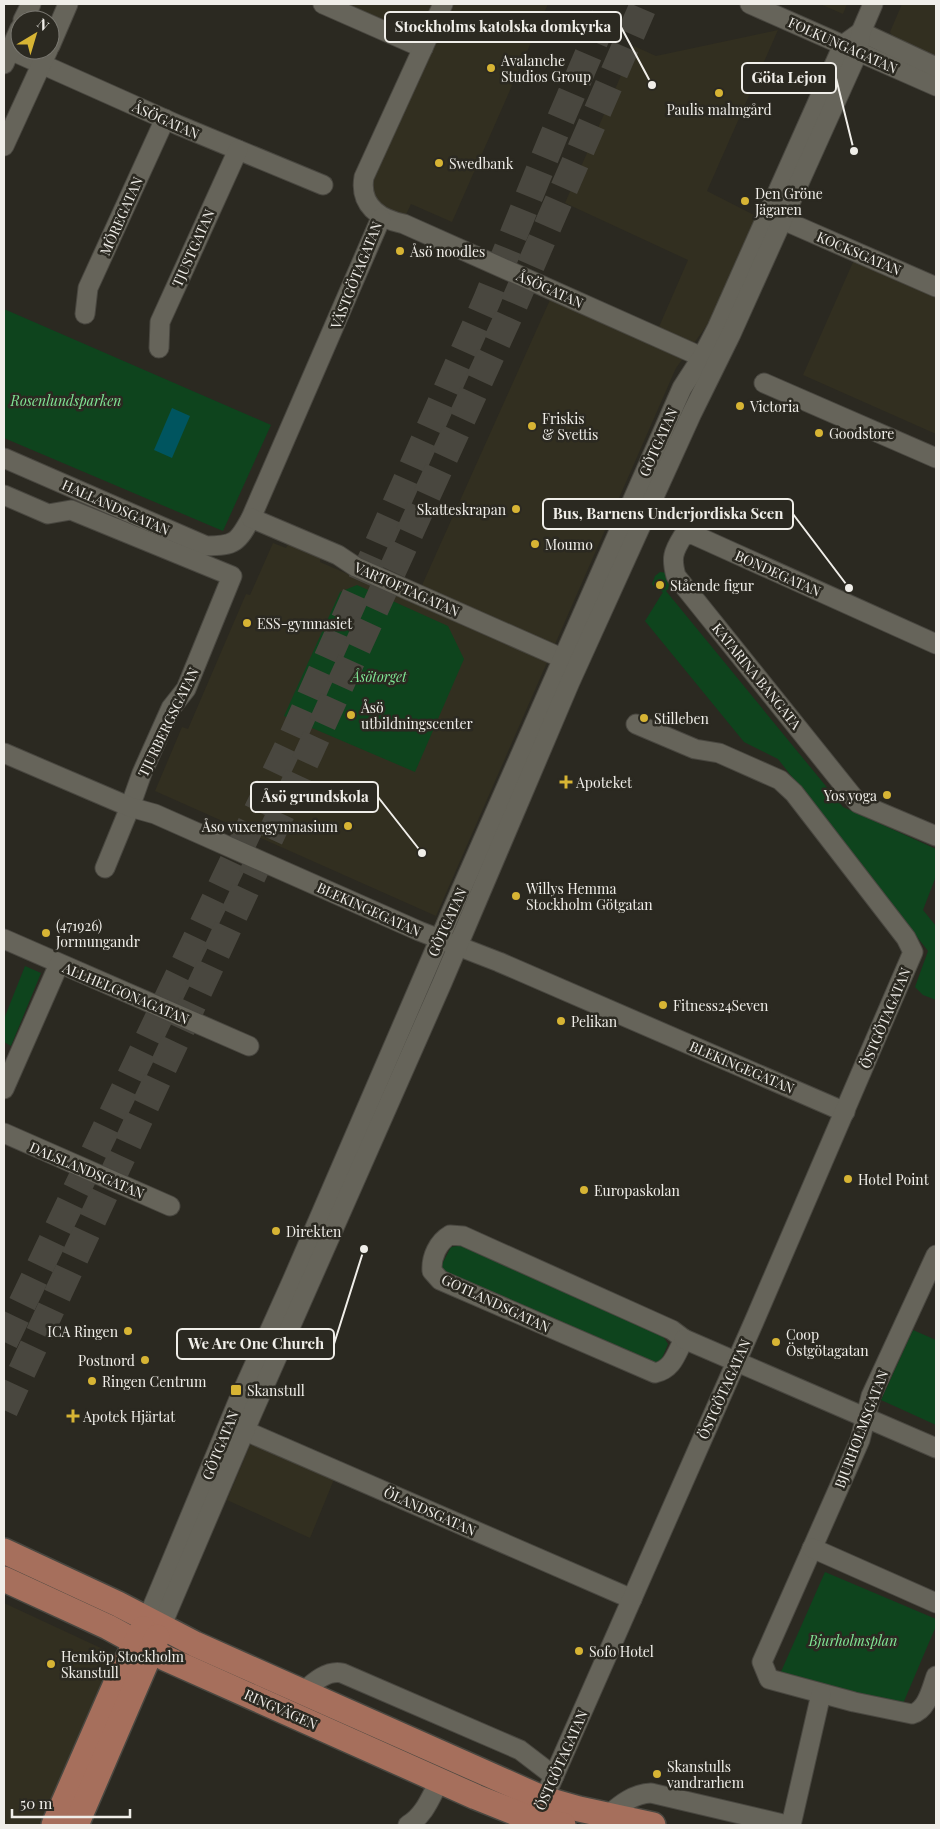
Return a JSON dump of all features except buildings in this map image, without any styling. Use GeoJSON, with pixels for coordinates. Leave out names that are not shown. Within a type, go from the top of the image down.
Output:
{"type":"FeatureCollection","features":[{"type":"Feature","properties":{"kind":"main road","name":"RINGVÄGEN"},"geometry":{"type":"LineString","coordinates":[[4,1552],[118,1604],[154,1623],[452,1758],[537,1815],[608,1815],[652,1825]]}},
{"type":"Feature","properties":{"kind":"main road","name":"RINGVÄGEN"},"geometry":{"type":"LineString","coordinates":[[4,1579],[92,1619],[144,1647],[440,1780],[563,1825]]}},
{"type":"Feature","properties":{"kind":"main road","name":"GÖTGATAN"},"geometry":{"type":"LineString","coordinates":[[76,1825],[154,1623]]}},
{"type":"Feature","properties":{"kind":"main road","name":"GÖTGATAN"},"geometry":{"type":"LineString","coordinates":[[54,1825],[121,1672],[144,1647]]}},
{"type":"Feature","properties":{"kind":"main road"},"geometry":{"type":"LineString","coordinates":[[440,1780],[452,1758]]}},
{"type":"Feature","properties":{"kind":"street"},"geometry":{"type":"LineString","coordinates":[[60,23],[68,4]]}},
{"type":"Feature","properties":{"kind":"street"},"geometry":{"type":"LineString","coordinates":[[323,4],[423,48]]}},
{"type":"Feature","properties":{"kind":"street","name":"VÄSTGÖTAGATAN"},"geometry":{"type":"LineString","coordinates":[[231,543],[240,539],[251,518],[381,218],[369,204],[363,186],[364,177],[443,4]]}},
{"type":"Feature","properties":{"kind":"street","name":"FOLKUNGAGATAN"},"geometry":{"type":"LineString","coordinates":[[750,4],[936,86]]}},
{"type":"Feature","properties":{"kind":"street","name":"GÖTGATAN"},"geometry":{"type":"LineString","coordinates":[[237,1427],[292,1281],[439,939],[682,388],[710,360],[717,328],[851,48],[874,4]]}},
{"type":"Feature","properties":{"kind":"street","name":"FOLKUNGAGATAN"},"geometry":{"type":"LineString","coordinates":[[861,32],[936,67]]}},
{"type":"Feature","properties":{"kind":"street","name":"GÖTGATAN"},"geometry":{"type":"LineString","coordinates":[[154,1623],[237,1427],[457,946],[570,682],[688,420],[710,360],[782,220],[851,48]]}},
{"type":"Feature","properties":{"kind":"street"},"geometry":{"type":"LineString","coordinates":[[4,146],[44,60]]}},
{"type":"Feature","properties":{"kind":"street","name":"ÅSÖGATAN"},"geometry":{"type":"LineString","coordinates":[[51,60],[165,119],[324,186]]}},
{"type":"Feature","properties":{"kind":"street","name":"MÖREGATAN"},"geometry":{"type":"LineString","coordinates":[[85,314],[88,288],[165,119]]}},
{"type":"Feature","properties":{"kind":"street","name":"TJUSTGATAN"},"geometry":{"type":"LineString","coordinates":[[159,348],[160,322],[238,150]]}},
{"type":"Feature","properties":{"kind":"street","name":"ÅSÖGATAN"},"geometry":{"type":"LineString","coordinates":[[381,218],[404,224],[710,360]]}},
{"type":"Feature","properties":{"kind":"street","name":"KOCKSGATAN"},"geometry":{"type":"LineString","coordinates":[[782,220],[936,287]]}},
{"type":"Feature","properties":{"kind":"street"},"geometry":{"type":"LineString","coordinates":[[764,383],[936,458]]}},
{"type":"Feature","properties":{"kind":"street","name":"HALLANDSGATAN"},"geometry":{"type":"LineString","coordinates":[[4,458],[206,546],[222,546],[231,543]]}},
{"type":"Feature","properties":{"kind":"street","name":"HALLANDSGATAN"},"geometry":{"type":"LineString","coordinates":[[4,495],[48,514],[70,510],[232,576]]}},
{"type":"Feature","properties":{"kind":"street","name":"VARTOFTAGATAN"},"geometry":{"type":"LineString","coordinates":[[251,518],[338,555],[356,567],[564,659]]}},
{"type":"Feature","properties":{"kind":"street","name":"BONDEGATAN"},"geometry":{"type":"LineString","coordinates":[[678,544],[683,536],[692,534],[936,644]]}},
{"type":"Feature","properties":{"kind":"street","name":"KATARINA BANGATA"},"geometry":{"type":"LineString","coordinates":[[678,544],[672,562],[676,576],[858,803],[936,836]]}},
{"type":"Feature","properties":{"kind":"street","name":"TJURBERGSGATAN"},"geometry":{"type":"LineString","coordinates":[[105,868],[138,782],[171,708],[186,689],[232,576]]}},
{"type":"Feature","properties":{"kind":"street","name":"ÖSTGÖTAGATAN"},"geometry":{"type":"LineString","coordinates":[[537,1815],[845,1112],[912,952],[906,938],[794,793],[780,780],[719,753],[695,749],[636,724]]}},
{"type":"Feature","properties":{"kind":"street","name":"BLEKINGEGATAN"},"geometry":{"type":"LineString","coordinates":[[4,753],[130,807],[155,814],[439,939],[499,962],[845,1112]]}},
{"type":"Feature","properties":{"kind":"street","name":"ALLHELGONAGATAN"},"geometry":{"type":"LineString","coordinates":[[4,939],[249,1046]]}},
{"type":"Feature","properties":{"kind":"street"},"geometry":{"type":"LineString","coordinates":[[4,1089],[59,964]]}},
{"type":"Feature","properties":{"kind":"street","name":"DALSLANDSGATAN"},"geometry":{"type":"LineString","coordinates":[[4,1133],[170,1206]]}},
{"type":"Feature","properties":{"kind":"street","name":"GOTLANDSGATAN"},"geometry":{"type":"LineString","coordinates":[[684,1339],[670,1366],[664,1371],[655,1373],[440,1280],[432,1271],[432,1262],[442,1240],[450,1235],[463,1236],[672,1330],[684,1339],[936,1448]]}},
{"type":"Feature","properties":{"kind":"street","name":"BJURHOLMSGATAN"},"geometry":{"type":"LineString","coordinates":[[812,1548],[860,1440],[870,1396],[936,1255]]}},
{"type":"Feature","properties":{"kind":"street","name":"ÖLANDSGATAN"},"geometry":{"type":"LineString","coordinates":[[237,1427],[632,1599]]}},
{"type":"Feature","properties":{"kind":"street"},"geometry":{"type":"LineString","coordinates":[[936,1603],[812,1548],[762,1662],[769,1679],[820,1694],[912,1714],[923,1708],[936,1676]]}},
{"type":"Feature","properties":{"kind":"street","name":"RINGVÄGEN"},"geometry":{"type":"LineString","coordinates":[[304,1691],[322,1677],[342,1673],[520,1750],[554,1776]]}},
{"type":"Feature","properties":{"kind":"street"},"geometry":{"type":"LineString","coordinates":[[791,1825],[820,1694]]}},
{"type":"Feature","properties":{"kind":"street"},"geometry":{"type":"LineString","coordinates":[[408,1825],[427,1807],[440,1780]]}},
{"type":"Feature","properties":{"kind":"street"},"geometry":{"type":"LineString","coordinates":[[608,1815],[625,1801],[651,1793],[787,1825]]}},
{"type":"Feature","properties":{"kind":"shaded area"},"geometry":{"type":"Polygon","coordinates":[[[317,4],[548,4],[452,222],[411,204],[402,223],[365,200],[421,49],[317,4]]]}},
{"type":"Feature","properties":{"kind":"shaded area"},"geometry":{"type":"Polygon","coordinates":[[[820,4],[847,4],[843,14],[820,4]]]}},
{"type":"Feature","properties":{"kind":"shaded area"},"geometry":{"type":"Polygon","coordinates":[[[902,4],[936,4],[936,59],[895,41],[890,32],[902,4]]]}},
{"type":"Feature","properties":{"kind":"shaded area"},"geometry":{"type":"Polygon","coordinates":[[[778,30],[707,191],[756,216],[710,321],[676,368],[436,916],[155,791],[182,727],[188,729],[246,594],[250,595],[273,543],[286,548],[288,544],[321,558],[320,562],[414,603],[554,291],[655,336],[688,260],[565,203],[634,46],[656,56],[778,30]]]}},
{"type":"Feature","properties":{"kind":"shaded area"},"geometry":{"type":"Polygon","coordinates":[[[858,251],[936,285],[936,434],[803,375],[858,251]]]}},
{"type":"Feature","properties":{"kind":"shaded area"},"geometry":{"type":"Polygon","coordinates":[[[254,1436],[337,1472],[310,1538],[227,1500],[254,1436]]]}},
{"type":"Feature","properties":{"kind":"shaded area"},"geometry":{"type":"Polygon","coordinates":[[[4,1603],[103,1649],[116,1671],[46,1825],[4,1825],[4,1603]]]}},
{"type":"Feature","properties":{"kind":"green space","name":"Rosenlundsparken"},"geometry":{"type":"Polygon","coordinates":[[[4,309],[271,425],[223,531],[4,438],[4,309]]]}},
{"type":"Feature","properties":{"kind":"green space"},"geometry":{"type":"Polygon","coordinates":[[[660,572],[667,573],[672,581],[666,591],[843,807],[936,849],[936,876],[923,910],[936,926],[936,1000],[923,995],[915,987],[928,951],[778,759],[744,742],[645,621],[663,592],[656,589],[652,584],[655,576],[660,572]]]}},
{"type":"Feature","properties":{"kind":"green space","name":"Åsötorget"},"geometry":{"type":"Polygon","coordinates":[[[357,585],[448,626],[464,659],[415,772],[284,716],[340,592],[357,585]]]}},
{"type":"Feature","properties":{"kind":"green space"},"geometry":{"type":"Polygon","coordinates":[[[25,966],[41,973],[11,1046],[4,1042],[4,1019],[25,966]]]}},
{"type":"Feature","properties":{"kind":"green space"},"geometry":{"type":"Polygon","coordinates":[[[464,1245],[661,1333],[668,1344],[660,1363],[648,1366],[448,1278],[441,1266],[451,1247],[464,1245]]]}},
{"type":"Feature","properties":{"kind":"green space"},"geometry":{"type":"Polygon","coordinates":[[[913,1330],[936,1340],[936,1425],[881,1400],[913,1330]]]}},
{"type":"Feature","properties":{"kind":"green space","name":"Bjurholmsplan"},"geometry":{"type":"Polygon","coordinates":[[[825,1572],[936,1619],[936,1626],[902,1706],[780,1674],[825,1572]]]}},
{"type":"Feature","properties":{"kind":"water"},"geometry":{"type":"Polygon","coordinates":[[[172,408],[190,416],[172,458],[154,450],[172,408]]]}},
{"type":"Feature","properties":{"kind":"tunnel"},"geometry":{"type":"LineString","coordinates":[[4,1342],[290,743],[487,300],[610,4]]}},
{"type":"Feature","properties":{"kind":"tunnel"},"geometry":{"type":"LineString","coordinates":[[4,1410],[309,753],[511,311],[644,4]]}},
{"type":"Feature","properties":{"kind":"place","name":"Avalanche Studios Group"},"geometry":{"type":"Point","coordinates":[491,68]}},
{"type":"Feature","properties":{"kind":"place","name":"Stockholms katolska domkyrka"},"geometry":{"type":"Point","coordinates":[652,85]}},
{"type":"Feature","properties":{"kind":"place","name":"Paulis malmgård"},"geometry":{"type":"Point","coordinates":[719,93]}},
{"type":"Feature","properties":{"kind":"place","name":"Göta Lejon"},"geometry":{"type":"Point","coordinates":[854,151]}},
{"type":"Feature","properties":{"kind":"place","name":"Swedbank"},"geometry":{"type":"Point","coordinates":[439,163]}},
{"type":"Feature","properties":{"kind":"place","name":"Den Gröne Jägaren"},"geometry":{"type":"Point","coordinates":[745,201]}},
{"type":"Feature","properties":{"kind":"place","name":"Åsö noodles"},"geometry":{"type":"Point","coordinates":[400,251]}},
{"type":"Feature","properties":{"kind":"place","name":"Victoria"},"geometry":{"type":"Point","coordinates":[740,406]}},
{"type":"Feature","properties":{"kind":"place","name":"Friskis & Svettis"},"geometry":{"type":"Point","coordinates":[532,426]}},
{"type":"Feature","properties":{"kind":"place","name":"Goodstore"},"geometry":{"type":"Point","coordinates":[819,433]}},
{"type":"Feature","properties":{"kind":"place","name":"Skatteskrapan"},"geometry":{"type":"Point","coordinates":[516,509]}},
{"type":"Feature","properties":{"kind":"place","name":"Moumo"},"geometry":{"type":"Point","coordinates":[535,544]}},
{"type":"Feature","properties":{"kind":"place","name":"Stående figur"},"geometry":{"type":"Point","coordinates":[660,585]}},
{"type":"Feature","properties":{"kind":"place","name":"Bus, Barnens Underjordiska Scen"},"geometry":{"type":"Point","coordinates":[849,588]}},
{"type":"Feature","properties":{"kind":"place","name":"ESS-gymnasiet"},"geometry":{"type":"Point","coordinates":[247,623]}},
{"type":"Feature","properties":{"kind":"place","name":"Åsö utbildningscenter"},"geometry":{"type":"Point","coordinates":[351,715]}},
{"type":"Feature","properties":{"kind":"place","name":"Stilleben"},"geometry":{"type":"Point","coordinates":[644,718]}},
{"type":"Feature","properties":{"kind":"place","name":"Apoteket"},"geometry":{"type":"Point","coordinates":[566,782]}},
{"type":"Feature","properties":{"kind":"place","name":"Yos yoga"},"geometry":{"type":"Point","coordinates":[887,795]}},
{"type":"Feature","properties":{"kind":"place","name":"Åso vuxengymnasium"},"geometry":{"type":"Point","coordinates":[348,826]}},
{"type":"Feature","properties":{"kind":"place","name":"Åsö grundskola"},"geometry":{"type":"Point","coordinates":[422,853]}},
{"type":"Feature","properties":{"kind":"place","name":"Willys Hemma Stockholm Götgatan"},"geometry":{"type":"Point","coordinates":[516,896]}},
{"type":"Feature","properties":{"kind":"place","name":"(471926) Jormungandr"},"geometry":{"type":"Point","coordinates":[46,933]}},
{"type":"Feature","properties":{"kind":"place","name":"Fitness24Seven"},"geometry":{"type":"Point","coordinates":[663,1005]}},
{"type":"Feature","properties":{"kind":"place","name":"Pelikan"},"geometry":{"type":"Point","coordinates":[561,1021]}},
{"type":"Feature","properties":{"kind":"place","name":"Hotel Point"},"geometry":{"type":"Point","coordinates":[848,1179]}},
{"type":"Feature","properties":{"kind":"place","name":"Europaskolan"},"geometry":{"type":"Point","coordinates":[584,1190]}},
{"type":"Feature","properties":{"kind":"place","name":"Direkten"},"geometry":{"type":"Point","coordinates":[276,1231]}},
{"type":"Feature","properties":{"kind":"place","name":"We Are One Church"},"geometry":{"type":"Point","coordinates":[364,1249]}},
{"type":"Feature","properties":{"kind":"place","name":"ICA Ringen"},"geometry":{"type":"Point","coordinates":[128,1331]}},
{"type":"Feature","properties":{"kind":"place","name":"Coop Östgötagatan"},"geometry":{"type":"Point","coordinates":[776,1342]}},
{"type":"Feature","properties":{"kind":"place","name":"Postnord"},"geometry":{"type":"Point","coordinates":[145,1360]}},
{"type":"Feature","properties":{"kind":"place","name":"Ringen Centrum"},"geometry":{"type":"Point","coordinates":[92,1381]}},
{"type":"Feature","properties":{"kind":"place","name":"Skanstull"},"geometry":{"type":"Point","coordinates":[236,1390]}},
{"type":"Feature","properties":{"kind":"place","name":"Apotek Hjärtat"},"geometry":{"type":"Point","coordinates":[73,1416]}},
{"type":"Feature","properties":{"kind":"place","name":"Sofo Hotel"},"geometry":{"type":"Point","coordinates":[579,1651]}},
{"type":"Feature","properties":{"kind":"place","name":"Hemköp Stockholm Skanstull"},"geometry":{"type":"Point","coordinates":[51,1664]}},
{"type":"Feature","properties":{"kind":"place","name":"Skanstulls vandrarhem"},"geometry":{"type":"Point","coordinates":[657,1774]}}]}
